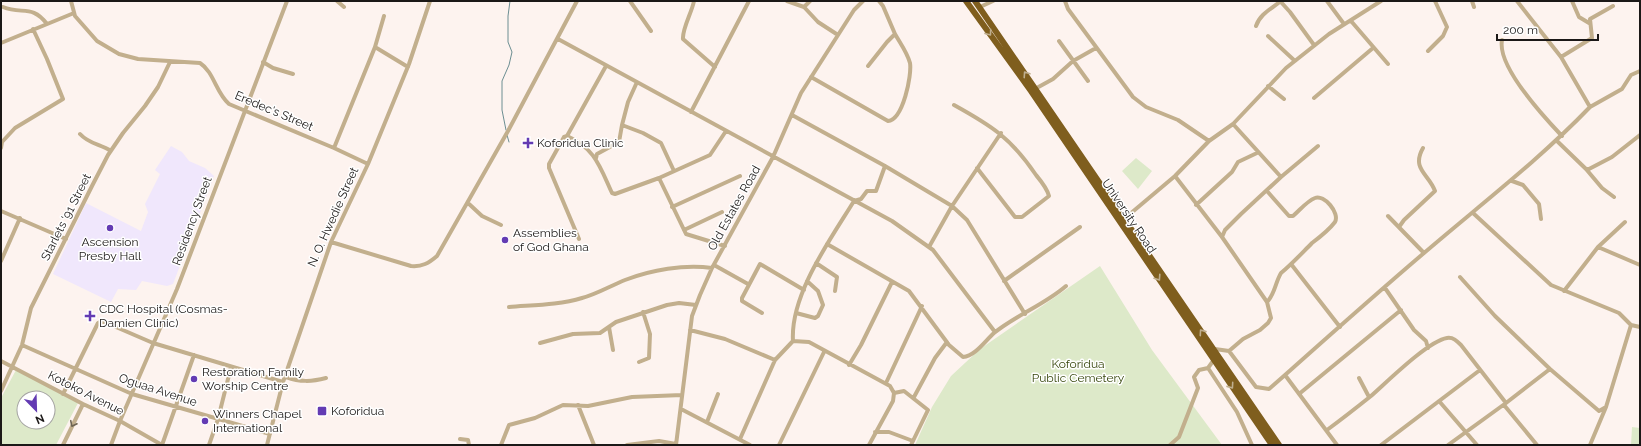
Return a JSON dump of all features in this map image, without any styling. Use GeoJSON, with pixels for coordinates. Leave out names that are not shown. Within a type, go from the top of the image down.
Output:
{"type":"FeatureCollection","features":[{"type":"Feature","properties":{"kind":"highway","name":"University Road"},"geometry":{"type":"LineString","coordinates":[[966,1],[1033,90],[1124,219],[1215,349],[1279,445]]}},
{"type":"Feature","properties":{"kind":"highway","name":"University Road"},"geometry":{"type":"LineString","coordinates":[[976,1],[1033,90],[1213,361],[1272,445]]}},
{"type":"Feature","properties":{"kind":"street","name":"Eredec's Street"},"geometry":{"type":"LineString","coordinates":[[71,1],[74,13],[97,42],[119,54],[138,59],[197,63],[203,65],[221,98],[235,108],[244,110],[368,164]]}},
{"type":"Feature","properties":{"kind":"street","name":"Residency Street"},"geometry":{"type":"LineString","coordinates":[[111,445],[177,289],[244,110],[287,1]]}},
{"type":"Feature","properties":{"kind":"street"},"geometry":{"type":"LineString","coordinates":[[337,1],[344,7]]}},
{"type":"Feature","properties":{"kind":"street","name":"N. O. Hwedie Street"},"geometry":{"type":"LineString","coordinates":[[267,445],[283,382],[286,377],[331,242],[368,164],[408,67],[430,1]]}},
{"type":"Feature","properties":{"kind":"street"},"geometry":{"type":"LineString","coordinates":[[331,242],[402,264],[419,266],[437,256],[508,132],[577,1]]}},
{"type":"Feature","properties":{"kind":"street"},"geometry":{"type":"LineString","coordinates":[[630,1],[651,31]]}},
{"type":"Feature","properties":{"kind":"street"},"geometry":{"type":"LineString","coordinates":[[694,1],[690,18],[685,26],[683,39],[715,67]]}},
{"type":"Feature","properties":{"kind":"street"},"geometry":{"type":"LineString","coordinates":[[691,112],[749,1]]}},
{"type":"Feature","properties":{"kind":"street"},"geometry":{"type":"LineString","coordinates":[[787,1],[804,7],[818,22],[838,35]]}},
{"type":"Feature","properties":{"kind":"street"},"geometry":{"type":"LineString","coordinates":[[804,7],[810,1]]}},
{"type":"Feature","properties":{"kind":"street","name":"Old Estates Road"},"geometry":{"type":"LineString","coordinates":[[676,444],[692,316],[696,305],[713,266],[773,157],[811,77],[854,10],[863,1]]}},
{"type":"Feature","properties":{"kind":"street"},"geometry":{"type":"LineString","coordinates":[[811,77],[888,121],[892,121],[896,118],[905,97],[911,70],[907,54],[895,34],[883,6],[879,1]]}},
{"type":"Feature","properties":{"kind":"street"},"geometry":{"type":"LineString","coordinates":[[980,7],[993,1]]}},
{"type":"Feature","properties":{"kind":"street"},"geometry":{"type":"LineString","coordinates":[[1065,1],[1068,9],[1133,97],[1146,108],[1178,120],[1209,141]]}},
{"type":"Feature","properties":{"kind":"street"},"geometry":{"type":"LineString","coordinates":[[1256,26],[1258,19],[1280,1],[1314,45]]}},
{"type":"Feature","properties":{"kind":"street"},"geometry":{"type":"LineString","coordinates":[[1327,1],[1344,24]]}},
{"type":"Feature","properties":{"kind":"street"},"geometry":{"type":"LineString","coordinates":[[1124,219],[1175,176],[1209,141],[1233,124],[1268,86],[1295,61],[1314,45],[1344,24],[1381,1]]}},
{"type":"Feature","properties":{"kind":"street"},"geometry":{"type":"LineString","coordinates":[[1428,51],[1443,36],[1447,28],[1435,1]]}},
{"type":"Feature","properties":{"kind":"street"},"geometry":{"type":"LineString","coordinates":[[1472,1],[1474,6]]}},
{"type":"Feature","properties":{"kind":"street"},"geometry":{"type":"LineString","coordinates":[[1517,1],[1561,57],[1590,107]]}},
{"type":"Feature","properties":{"kind":"street"},"geometry":{"type":"LineString","coordinates":[[1561,57],[1592,38],[1593,34],[1589,23],[1579,17],[1572,1]]}},
{"type":"Feature","properties":{"kind":"street"},"geometry":{"type":"LineString","coordinates":[[1589,23],[1590,19],[1594,16],[1613,6]]}},
{"type":"Feature","properties":{"kind":"street"},"geometry":{"type":"LineString","coordinates":[[3,7],[32,11],[40,15],[47,24]]}},
{"type":"Feature","properties":{"kind":"street"},"geometry":{"type":"LineString","coordinates":[[1,43],[74,13]]}},
{"type":"Feature","properties":{"kind":"street"},"geometry":{"type":"LineString","coordinates":[[334,148],[375,47],[384,16]]}},
{"type":"Feature","properties":{"kind":"street"},"geometry":{"type":"LineString","coordinates":[[1351,21],[1388,64]]}},
{"type":"Feature","properties":{"kind":"street"},"geometry":{"type":"LineString","coordinates":[[1,148],[2,142],[15,128],[63,99],[33,29]]}},
{"type":"Feature","properties":{"kind":"street"},"geometry":{"type":"LineString","coordinates":[[868,66],[895,34]]}},
{"type":"Feature","properties":{"kind":"street"},"geometry":{"type":"LineString","coordinates":[[1268,36],[1295,61]]}},
{"type":"Feature","properties":{"kind":"street"},"geometry":{"type":"LineString","coordinates":[[558,39],[892,221],[929,247],[995,332]]}},
{"type":"Feature","properties":{"kind":"street"},"geometry":{"type":"LineString","coordinates":[[1502,40],[1501,48],[1503,56],[1517,82],[1540,112],[1562,136]]}},
{"type":"Feature","properties":{"kind":"street"},"geometry":{"type":"LineString","coordinates":[[1059,41],[1088,81]]}},
{"type":"Feature","properties":{"kind":"street"},"geometry":{"type":"LineString","coordinates":[[375,47],[408,67]]}},
{"type":"Feature","properties":{"kind":"street"},"geometry":{"type":"LineString","coordinates":[[1033,90],[1053,79],[1073,61],[1096,48]]}},
{"type":"Feature","properties":{"kind":"street"},"geometry":{"type":"LineString","coordinates":[[1314,98],[1373,48]]}},
{"type":"Feature","properties":{"kind":"street","name":"Starlets '91 Street"},"geometry":{"type":"LineString","coordinates":[[1,391],[14,367],[22,345],[31,308],[110,151],[158,87],[170,62]]}},
{"type":"Feature","properties":{"kind":"street"},"geometry":{"type":"LineString","coordinates":[[263,62],[273,68],[293,74]]}},
{"type":"Feature","properties":{"kind":"street"},"geometry":{"type":"LineString","coordinates":[[579,239],[549,168],[549,164],[564,137],[567,136],[606,66]]}},
{"type":"Feature","properties":{"kind":"street"},"geometry":{"type":"LineString","coordinates":[[1215,349],[1229,351],[1256,388],[1269,388],[1424,253],[1512,180],[1562,136],[1590,107],[1622,89],[1632,75],[1640,71]]}},
{"type":"Feature","properties":{"kind":"street"},"geometry":{"type":"LineString","coordinates":[[596,158],[597,154],[618,142],[628,102],[637,82]]}},
{"type":"Feature","properties":{"kind":"street"},"geometry":{"type":"LineString","coordinates":[[1268,86],[1284,99]]}},
{"type":"Feature","properties":{"kind":"street"},"geometry":{"type":"LineString","coordinates":[[954,104],[1001,132],[1032,168],[1048,192],[1049,196],[1022,217],[1015,217],[977,168]]}},
{"type":"Feature","properties":{"kind":"street"},"geometry":{"type":"LineString","coordinates":[[792,115],[885,166],[952,206],[967,220],[1025,314]]}},
{"type":"Feature","properties":{"kind":"street"},"geometry":{"type":"LineString","coordinates":[[1233,124],[1257,153],[1281,177]]}},
{"type":"Feature","properties":{"kind":"street"},"geometry":{"type":"LineString","coordinates":[[622,125],[643,133],[661,143],[674,171]]}},
{"type":"Feature","properties":{"kind":"street"},"geometry":{"type":"LineString","coordinates":[[567,136],[586,146],[596,158],[614,194],[659,178],[712,154],[726,131]]}},
{"type":"Feature","properties":{"kind":"street"},"geometry":{"type":"LineString","coordinates":[[929,247],[952,206],[1001,132]]}},
{"type":"Feature","properties":{"kind":"street"},"geometry":{"type":"LineString","coordinates":[[80,134],[87,141],[100,145],[110,151]]}},
{"type":"Feature","properties":{"kind":"street"},"geometry":{"type":"LineString","coordinates":[[1586,169],[1597,166],[1612,157],[1640,136]]}},
{"type":"Feature","properties":{"kind":"street"},"geometry":{"type":"LineString","coordinates":[[1557,140],[1586,169],[1602,188],[1614,197]]}},
{"type":"Feature","properties":{"kind":"street"},"geometry":{"type":"LineString","coordinates":[[1222,237],[1225,230],[1241,214],[1267,192],[1281,177],[1318,146]]}},
{"type":"Feature","properties":{"kind":"street"},"geometry":{"type":"LineString","coordinates":[[1399,227],[1404,220],[1435,191],[1420,168],[1418,160],[1422,148]]}},
{"type":"Feature","properties":{"kind":"street"},"geometry":{"type":"LineString","coordinates":[[1196,205],[1232,172],[1238,162],[1257,153]]}},
{"type":"Feature","properties":{"kind":"street"},"geometry":{"type":"LineString","coordinates":[[740,439],[775,360],[793,341],[792,324],[807,281],[816,263],[854,201],[861,199],[867,192],[876,191],[885,166]]}},
{"type":"Feature","properties":{"kind":"street"},"geometry":{"type":"LineString","coordinates":[[672,207],[740,176]]}},
{"type":"Feature","properties":{"kind":"street"},"geometry":{"type":"LineString","coordinates":[[1175,176],[1222,237],[1267,302],[1271,318],[1268,323],[1260,330],[1243,338],[1229,351]]}},
{"type":"Feature","properties":{"kind":"street"},"geometry":{"type":"LineString","coordinates":[[659,178],[672,207],[684,230],[689,236],[725,246]]}},
{"type":"Feature","properties":{"kind":"street"},"geometry":{"type":"LineString","coordinates":[[1512,180],[1523,186],[1539,204],[1541,219]]}},
{"type":"Feature","properties":{"kind":"street"},"geometry":{"type":"LineString","coordinates":[[1267,192],[1289,216],[1293,216],[1314,198],[1319,197],[1324,199],[1336,214],[1334,222],[1281,273],[1276,281],[1272,297],[1267,302]]}},
{"type":"Feature","properties":{"kind":"street"},"geometry":{"type":"LineString","coordinates":[[468,203],[482,216],[500,225]]}},
{"type":"Feature","properties":{"kind":"street"},"geometry":{"type":"LineString","coordinates":[[1,211],[66,239]]}},
{"type":"Feature","properties":{"kind":"street"},"geometry":{"type":"LineString","coordinates":[[684,230],[722,212]]}},
{"type":"Feature","properties":{"kind":"street"},"geometry":{"type":"LineString","coordinates":[[1473,213],[1551,285],[1619,314],[1631,326],[1640,328]]}},
{"type":"Feature","properties":{"kind":"street"},"geometry":{"type":"LineString","coordinates":[[1388,216],[1424,253]]}},
{"type":"Feature","properties":{"kind":"street"},"geometry":{"type":"LineString","coordinates":[[1,261],[20,218]]}},
{"type":"Feature","properties":{"kind":"street"},"geometry":{"type":"LineString","coordinates":[[1564,291],[1598,247],[1625,222]]}},
{"type":"Feature","properties":{"kind":"street"},"geometry":{"type":"LineString","coordinates":[[1004,281],[1080,227]]}},
{"type":"Feature","properties":{"kind":"street"},"geometry":{"type":"LineString","coordinates":[[827,244],[910,291],[947,342],[955,352],[963,358],[967,357],[995,332],[1052,297],[1066,286]]}},
{"type":"Feature","properties":{"kind":"street"},"geometry":{"type":"LineString","coordinates":[[1598,247],[1640,265]]}},
{"type":"Feature","properties":{"kind":"street"},"geometry":{"type":"LineString","coordinates":[[816,263],[837,277],[835,291]]}},
{"type":"Feature","properties":{"kind":"street"},"geometry":{"type":"LineString","coordinates":[[762,313],[742,301],[743,294],[760,264],[804,290]]}},
{"type":"Feature","properties":{"kind":"street"},"geometry":{"type":"LineString","coordinates":[[1291,264],[1340,327]]}},
{"type":"Feature","properties":{"kind":"street"},"geometry":{"type":"LineString","coordinates":[[509,307],[559,303],[583,298],[625,280],[664,270],[694,266],[713,266],[748,284]]}},
{"type":"Feature","properties":{"kind":"street"},"geometry":{"type":"LineString","coordinates":[[1460,276],[1495,316],[1550,369],[1595,408],[1599,410],[1606,408]]}},
{"type":"Feature","properties":{"kind":"street"},"geometry":{"type":"LineString","coordinates":[[796,313],[815,318],[818,316],[823,305],[818,291],[807,281]]}},
{"type":"Feature","properties":{"kind":"street"},"geometry":{"type":"LineString","coordinates":[[849,365],[861,345],[892,282]]}},
{"type":"Feature","properties":{"kind":"street"},"geometry":{"type":"LineString","coordinates":[[1385,288],[1414,330],[1426,341],[1428,348]]}},
{"type":"Feature","properties":{"kind":"street"},"geometry":{"type":"LineString","coordinates":[[540,343],[573,334],[600,333],[616,322],[643,312],[679,304],[696,305]]}},
{"type":"Feature","properties":{"kind":"street"},"geometry":{"type":"LineString","coordinates":[[886,383],[922,306]]}},
{"type":"Feature","properties":{"kind":"street"},"geometry":{"type":"LineString","coordinates":[[1299,394],[1401,310]]}},
{"type":"Feature","properties":{"kind":"street"},"geometry":{"type":"LineString","coordinates":[[639,362],[648,358],[650,338],[643,312]]}},
{"type":"Feature","properties":{"kind":"street"},"geometry":{"type":"LineString","coordinates":[[63,394],[98,323],[102,321],[153,343],[283,382]]}},
{"type":"Feature","properties":{"kind":"street"},"geometry":{"type":"LineString","coordinates":[[1590,445],[1606,408],[1631,326]]}},
{"type":"Feature","properties":{"kind":"street"},"geometry":{"type":"LineString","coordinates":[[609,327],[613,350]]}},
{"type":"Feature","properties":{"kind":"street"},"geometry":{"type":"LineString","coordinates":[[690,330],[725,339],[775,360]]}},
{"type":"Feature","properties":{"kind":"street"},"geometry":{"type":"LineString","coordinates":[[1327,430],[1370,397],[1407,364],[1428,348],[1448,338],[1455,339],[1537,445]]}},
{"type":"Feature","properties":{"kind":"street"},"geometry":{"type":"LineString","coordinates":[[793,341],[809,342],[824,352],[886,383],[894,393],[893,401],[869,445]]}},
{"type":"Feature","properties":{"kind":"street"},"geometry":{"type":"LineString","coordinates":[[914,397],[934,358],[947,342]]}},
{"type":"Feature","properties":{"kind":"street","name":"Oguaa Avenue"},"geometry":{"type":"LineString","coordinates":[[22,345],[132,394],[270,434]]}},
{"type":"Feature","properties":{"kind":"street"},"geometry":{"type":"LineString","coordinates":[[779,445],[824,352]]}},
{"type":"Feature","properties":{"kind":"street"},"geometry":{"type":"LineString","coordinates":[[162,445],[194,355]]}},
{"type":"Feature","properties":{"kind":"street","name":"Kotoko Avenue"},"geometry":{"type":"LineString","coordinates":[[1,361],[63,394],[120,421],[162,445]]}},
{"type":"Feature","properties":{"kind":"street"},"geometry":{"type":"LineString","coordinates":[[1170,445],[1179,437],[1198,388],[1194,377],[1200,370],[1208,368],[1213,361]]}},
{"type":"Feature","properties":{"kind":"street"},"geometry":{"type":"LineString","coordinates":[[209,445],[218,419],[231,367]]}},
{"type":"Feature","properties":{"kind":"street"},"geometry":{"type":"LineString","coordinates":[[1208,368],[1234,407],[1252,445]]}},
{"type":"Feature","properties":{"kind":"street"},"geometry":{"type":"LineString","coordinates":[[1448,445],[1550,369]]}},
{"type":"Feature","properties":{"kind":"street"},"geometry":{"type":"LineString","coordinates":[[1381,445],[1480,370]]}},
{"type":"Feature","properties":{"kind":"street"},"geometry":{"type":"LineString","coordinates":[[1285,375],[1337,445]]}},
{"type":"Feature","properties":{"kind":"street"},"geometry":{"type":"LineString","coordinates":[[286,377],[297,381],[310,382],[326,378]]}},
{"type":"Feature","properties":{"kind":"street"},"geometry":{"type":"LineString","coordinates":[[1359,378],[1370,397]]}},
{"type":"Feature","properties":{"kind":"street"},"geometry":{"type":"LineString","coordinates":[[875,432],[889,432],[912,443],[928,410],[914,397],[904,391],[894,393]]}},
{"type":"Feature","properties":{"kind":"street"},"geometry":{"type":"LineString","coordinates":[[707,422],[718,394]]}},
{"type":"Feature","properties":{"kind":"street"},"geometry":{"type":"LineString","coordinates":[[501,445],[509,425],[535,418],[563,405],[588,406],[632,396],[682,395]]}},
{"type":"Feature","properties":{"kind":"street"},"geometry":{"type":"LineString","coordinates":[[1439,401],[1477,445]]}},
{"type":"Feature","properties":{"kind":"street"},"geometry":{"type":"LineString","coordinates":[[63,445],[83,404]]}},
{"type":"Feature","properties":{"kind":"street"},"geometry":{"type":"LineString","coordinates":[[578,405],[594,445]]}},
{"type":"Feature","properties":{"kind":"street"},"geometry":{"type":"LineString","coordinates":[[681,409],[750,445]]}},
{"type":"Feature","properties":{"kind":"street"},"geometry":{"type":"LineString","coordinates":[[460,439],[468,440],[469,445]]}},
{"type":"Feature","properties":{"kind":"street"},"geometry":{"type":"LineString","coordinates":[[628,445],[659,441],[676,444]]}},
{"type":"Feature","properties":{"kind":"shaded area"},"geometry":{"type":"Polygon","coordinates":[[[171,146],[182,152],[189,161],[205,168],[214,176],[173,284],[167,286],[142,281],[136,290],[118,289],[111,302],[53,274],[86,203],[141,231],[148,212],[145,204],[160,174],[155,170],[171,146]]]}},
{"type":"Feature","properties":{"kind":"green space"},"geometry":{"type":"Polygon","coordinates":[[[1136,158],[1152,171],[1138,189],[1122,171],[1136,158]]]}},
{"type":"Feature","properties":{"kind":"green space","name":"Koforidua Public Cemetery"},"geometry":{"type":"Polygon","coordinates":[[[1100,266],[1152,350],[1222,445],[915,445],[932,407],[951,376],[980,349],[1100,266]]]}},
{"type":"Feature","properties":{"kind":"green space"},"geometry":{"type":"Polygon","coordinates":[[[16,370],[54,390],[16,390],[16,430],[56,430],[56,391],[78,403],[56,445],[1,445],[1,398],[16,370]]]}},
{"type":"Feature","properties":{"kind":"green space"},"geometry":{"type":"Polygon","coordinates":[[[1632,427],[1640,428],[1640,445],[1631,445],[1632,427]]]}},
{"type":"Feature","properties":{"kind":"waterway"},"geometry":{"type":"LineString","coordinates":[[506,130],[502,110],[502,81],[509,65],[512,52],[508,42],[508,16],[510,1]]}},
{"type":"Feature","properties":{"kind":"waterway"},"geometry":{"type":"LineString","coordinates":[[507,135],[509,142]]}},
{"type":"Feature","properties":{"kind":"place","name":"Koforidua Clinic"},"geometry":{"type":"Point","coordinates":[528,143]}},
{"type":"Feature","properties":{"kind":"place","name":"Ascension Presby Hall"},"geometry":{"type":"Point","coordinates":[110,228]}},
{"type":"Feature","properties":{"kind":"place","name":"Assemblies of God Ghana"},"geometry":{"type":"Point","coordinates":[505,240]}},
{"type":"Feature","properties":{"kind":"place","name":"CDC Hospital (Cosmas- Damien Clinic)"},"geometry":{"type":"Point","coordinates":[90,316]}},
{"type":"Feature","properties":{"kind":"place","name":"Restoration Family Worship Centre"},"geometry":{"type":"Point","coordinates":[194,379]}},
{"type":"Feature","properties":{"kind":"place","name":"Koforidua"},"geometry":{"type":"Point","coordinates":[322,411]}},
{"type":"Feature","properties":{"kind":"place","name":"Winners Chapel International"},"geometry":{"type":"Point","coordinates":[205,421]}}]}
